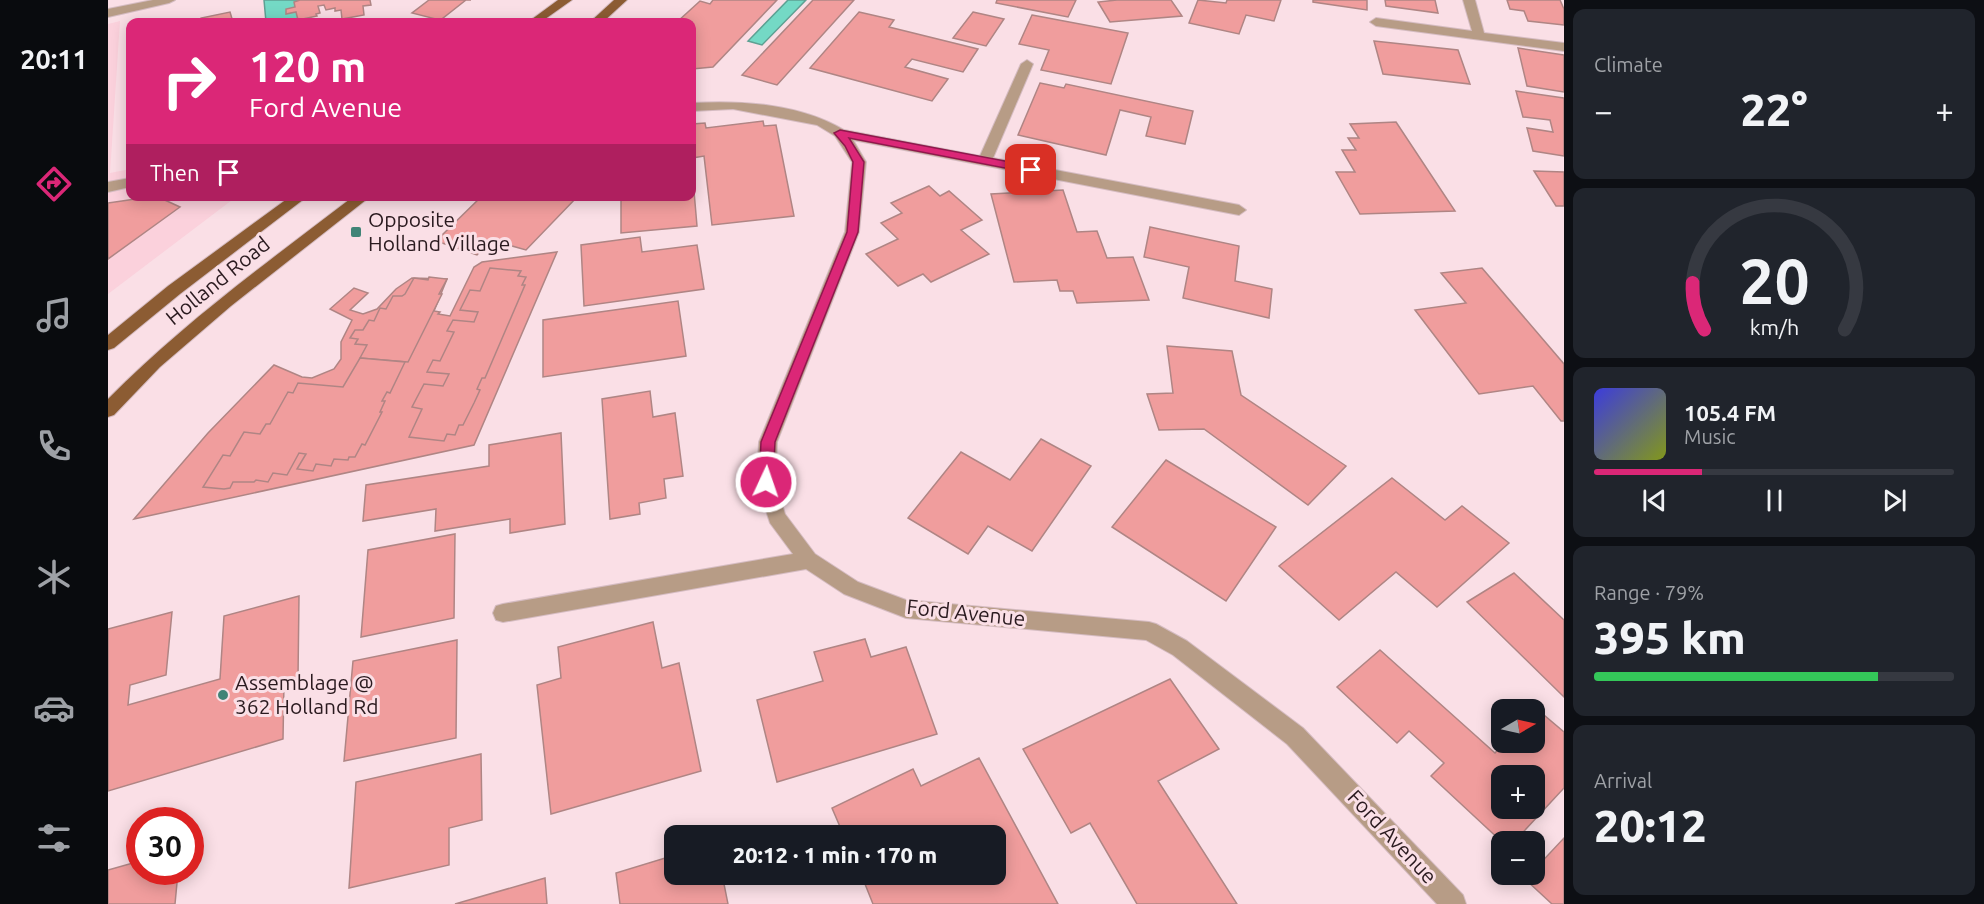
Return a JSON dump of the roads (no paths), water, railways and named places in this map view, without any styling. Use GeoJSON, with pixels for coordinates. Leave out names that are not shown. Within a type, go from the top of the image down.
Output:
{"type":"FeatureCollection","features":[{"type":"Feature","properties":{"kind":"main road"},"geometry":{"type":"LineString","coordinates":[[540,18],[566,0]]}},
{"type":"Feature","properties":{"kind":"main road"},"geometry":{"type":"LineString","coordinates":[[601,18],[621,0]]}},
{"type":"Feature","properties":{"kind":"main road","name":"Holland Road"},"geometry":{"type":"LineString","coordinates":[[108,344],[174,290],[294,201]]}},
{"type":"Feature","properties":{"kind":"main road","name":"Holland Road"},"geometry":{"type":"LineString","coordinates":[[108,410],[154,363],[225,302],[357,201]]}},
{"type":"Feature","properties":{"kind":"street"},"geometry":{"type":"LineString","coordinates":[[108,13],[169,0]]}},
{"type":"Feature","properties":{"kind":"street"},"geometry":{"type":"LineString","coordinates":[[1469,0],[1479,35]]}},
{"type":"Feature","properties":{"kind":"street"},"geometry":{"type":"LineString","coordinates":[[1376,22],[1564,47]]}},
{"type":"Feature","properties":{"kind":"street"},"geometry":{"type":"LineString","coordinates":[[985,161],[1027,64]]}},
{"type":"Feature","properties":{"kind":"street","name":"Ford Avenue"},"geometry":{"type":"LineString","coordinates":[[696,107],[733,105],[822,122],[840,133],[859,162],[852,232],[768,442],[766,482],[777,517],[808,560],[851,588],[906,609],[1149,631],[1180,648],[1295,736],[1454,904]]}},
{"type":"Feature","properties":{"kind":"street","name":"Ford Avenue"},"geometry":{"type":"LineString","coordinates":[[840,133],[1239,210]]}},
{"type":"Feature","properties":{"kind":"street"},"geometry":{"type":"LineString","coordinates":[[108,187],[126,184]]}},
{"type":"Feature","properties":{"kind":"street"},"geometry":{"type":"LineString","coordinates":[[503,613],[808,560]]}},
{"type":"Feature","properties":{"kind":"place","name":"Opposite Holland Village"},"geometry":{"type":"Point","coordinates":[356,232]}},
{"type":"Feature","properties":{"kind":"place","name":"Assemblage @ 362 Holland Rd"},"geometry":{"type":"Point","coordinates":[223,695]}}]}
